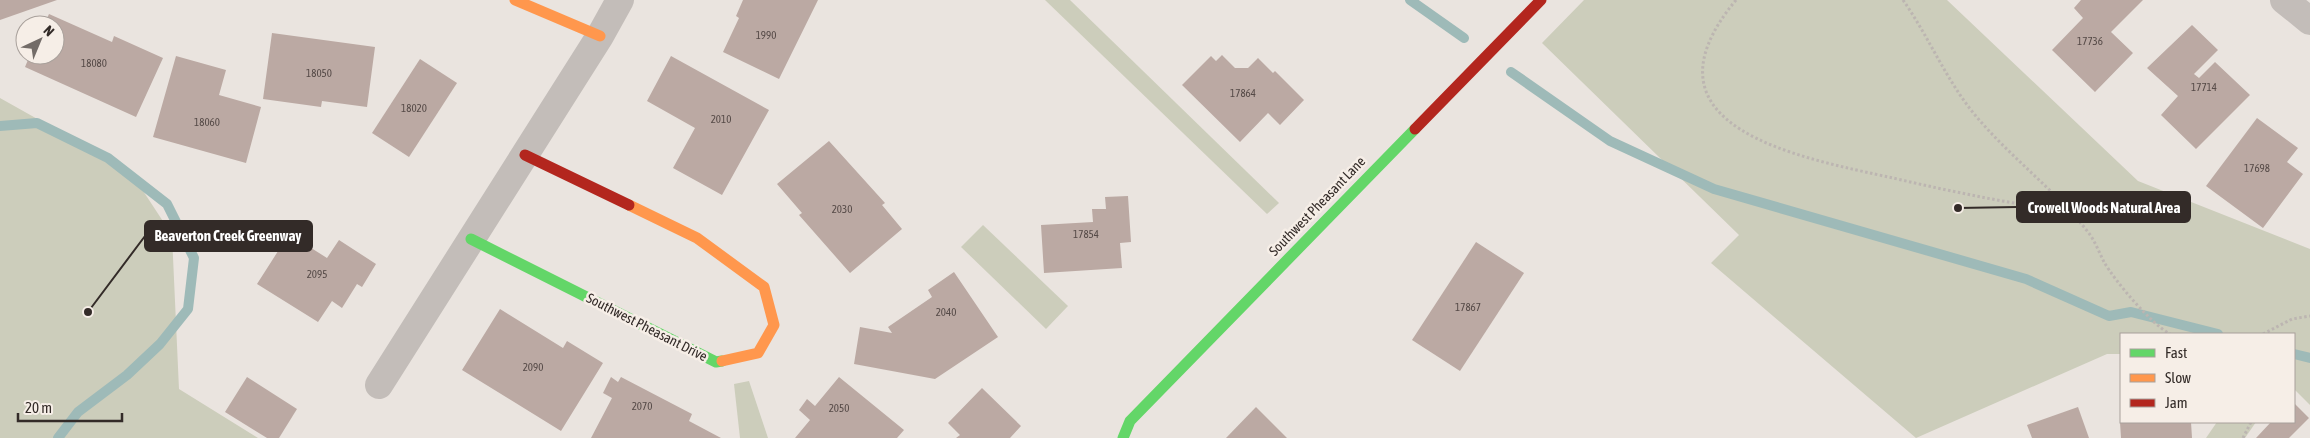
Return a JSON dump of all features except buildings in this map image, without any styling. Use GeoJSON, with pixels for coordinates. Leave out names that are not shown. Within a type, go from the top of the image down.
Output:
{"type":"FeatureCollection","features":[{"type":"Feature","properties":{"kind":"street"},"geometry":{"type":"LineString","coordinates":[[515,0],[600,36]]}},
{"type":"Feature","properties":{"kind":"street"},"geometry":{"type":"LineString","coordinates":[[379,385],[600,36],[620,0]]}},
{"type":"Feature","properties":{"kind":"street","name":"Southwest Pheasant Lane"},"geometry":{"type":"LineString","coordinates":[[1123,438],[1130,421],[1541,0]]}},
{"type":"Feature","properties":{"kind":"street"},"geometry":{"type":"LineString","coordinates":[[2284,0],[2310,21]]}},
{"type":"Feature","properties":{"kind":"street","name":"Southwest Pheasant Drive"},"geometry":{"type":"LineString","coordinates":[[471,239],[716,362],[758,352],[774,325],[764,287],[698,238],[525,155]]}},
{"type":"Feature","properties":{"kind":"path"},"geometry":{"type":"LineString","coordinates":[[1736,0],[1707,43],[1703,60],[1702,80],[1712,102],[1727,120],[1742,131],[1764,144],[1856,171],[1970,195],[2072,212]]}},
{"type":"Feature","properties":{"kind":"path"},"geometry":{"type":"LineString","coordinates":[[1903,0],[1938,61],[1974,113],[1997,141],[2072,212],[2090,235],[2105,263],[2161,330],[2168,333]]}},
{"type":"Feature","properties":{"kind":"path"},"geometry":{"type":"LineString","coordinates":[[2265,333],[2292,319],[2310,316]]}},
{"type":"Feature","properties":{"kind":"path"},"geometry":{"type":"LineString","coordinates":[[2243,438],[2251,423]]}},
{"type":"Feature","properties":{"kind":"green space"},"geometry":{"type":"Polygon","coordinates":[[[1045,0],[1070,0],[1279,203],[1267,214],[1045,0]]]}},
{"type":"Feature","properties":{"kind":"green space"},"geometry":{"type":"Polygon","coordinates":[[[1584,0],[1947,0],[2138,181],[2310,249],[2310,405],[2295,390],[2295,333],[2120,333],[2120,354],[2107,354],[1916,438],[1711,263],[1739,235],[1542,43],[1584,0]]]}},
{"type":"Feature","properties":{"kind":"green space"},"geometry":{"type":"Polygon","coordinates":[[[0,98],[130,171],[172,235],[179,389],[258,438],[0,438],[0,98]]]}},
{"type":"Feature","properties":{"kind":"green space"},"geometry":{"type":"Polygon","coordinates":[[[983,225],[1068,306],[1046,329],[961,247],[983,225]]]}},
{"type":"Feature","properties":{"kind":"green space"},"geometry":{"type":"Polygon","coordinates":[[[749,381],[768,438],[740,438],[734,384],[749,381]]]}},
{"type":"Feature","properties":{"kind":"green space"},"geometry":{"type":"Polygon","coordinates":[[[2216,423],[2255,423],[2245,438],[2206,438],[2216,423]]]}},
{"type":"Feature","properties":{"kind":"waterway"},"geometry":{"type":"LineString","coordinates":[[1410,0],[1464,38]]}},
{"type":"Feature","properties":{"kind":"waterway"},"geometry":{"type":"LineString","coordinates":[[1511,72],[1610,141],[1714,189],[2026,279],[2109,316],[2131,312],[2214,333]]}},
{"type":"Feature","properties":{"kind":"waterway"},"geometry":{"type":"LineString","coordinates":[[0,126],[37,123],[108,158],[167,204],[194,258],[188,309],[160,344],[127,375],[78,412],[58,438]]}},
{"type":"Feature","properties":{"kind":"waterway"},"geometry":{"type":"LineString","coordinates":[[2295,354],[2310,358]]}},
{"type":"Feature","properties":{"kind":"traffic: fast"},"geometry":{"type":"LineString","coordinates":[[1123,438],[1130,421],[1415,129]]}},
{"type":"Feature","properties":{"kind":"traffic: fast"},"geometry":{"type":"LineString","coordinates":[[471,239],[716,362],[722,361]]}},
{"type":"Feature","properties":{"kind":"traffic: slow"},"geometry":{"type":"LineString","coordinates":[[515,0],[600,36]]}},
{"type":"Feature","properties":{"kind":"traffic: slow"},"geometry":{"type":"LineString","coordinates":[[629,205],[697,238],[764,287],[774,325],[758,353],[722,361]]}},
{"type":"Feature","properties":{"kind":"traffic: jam"},"geometry":{"type":"LineString","coordinates":[[1415,129],[1541,0]]}},
{"type":"Feature","properties":{"kind":"traffic: jam"},"geometry":{"type":"LineString","coordinates":[[525,155],[629,205]]}},
{"type":"Feature","properties":{"kind":"place","name":"Crowell Woods Natural Area"},"geometry":{"type":"Point","coordinates":[1958,208]}},
{"type":"Feature","properties":{"kind":"place","name":"Beaverton Creek Greenway"},"geometry":{"type":"Point","coordinates":[88,312]}}]}
